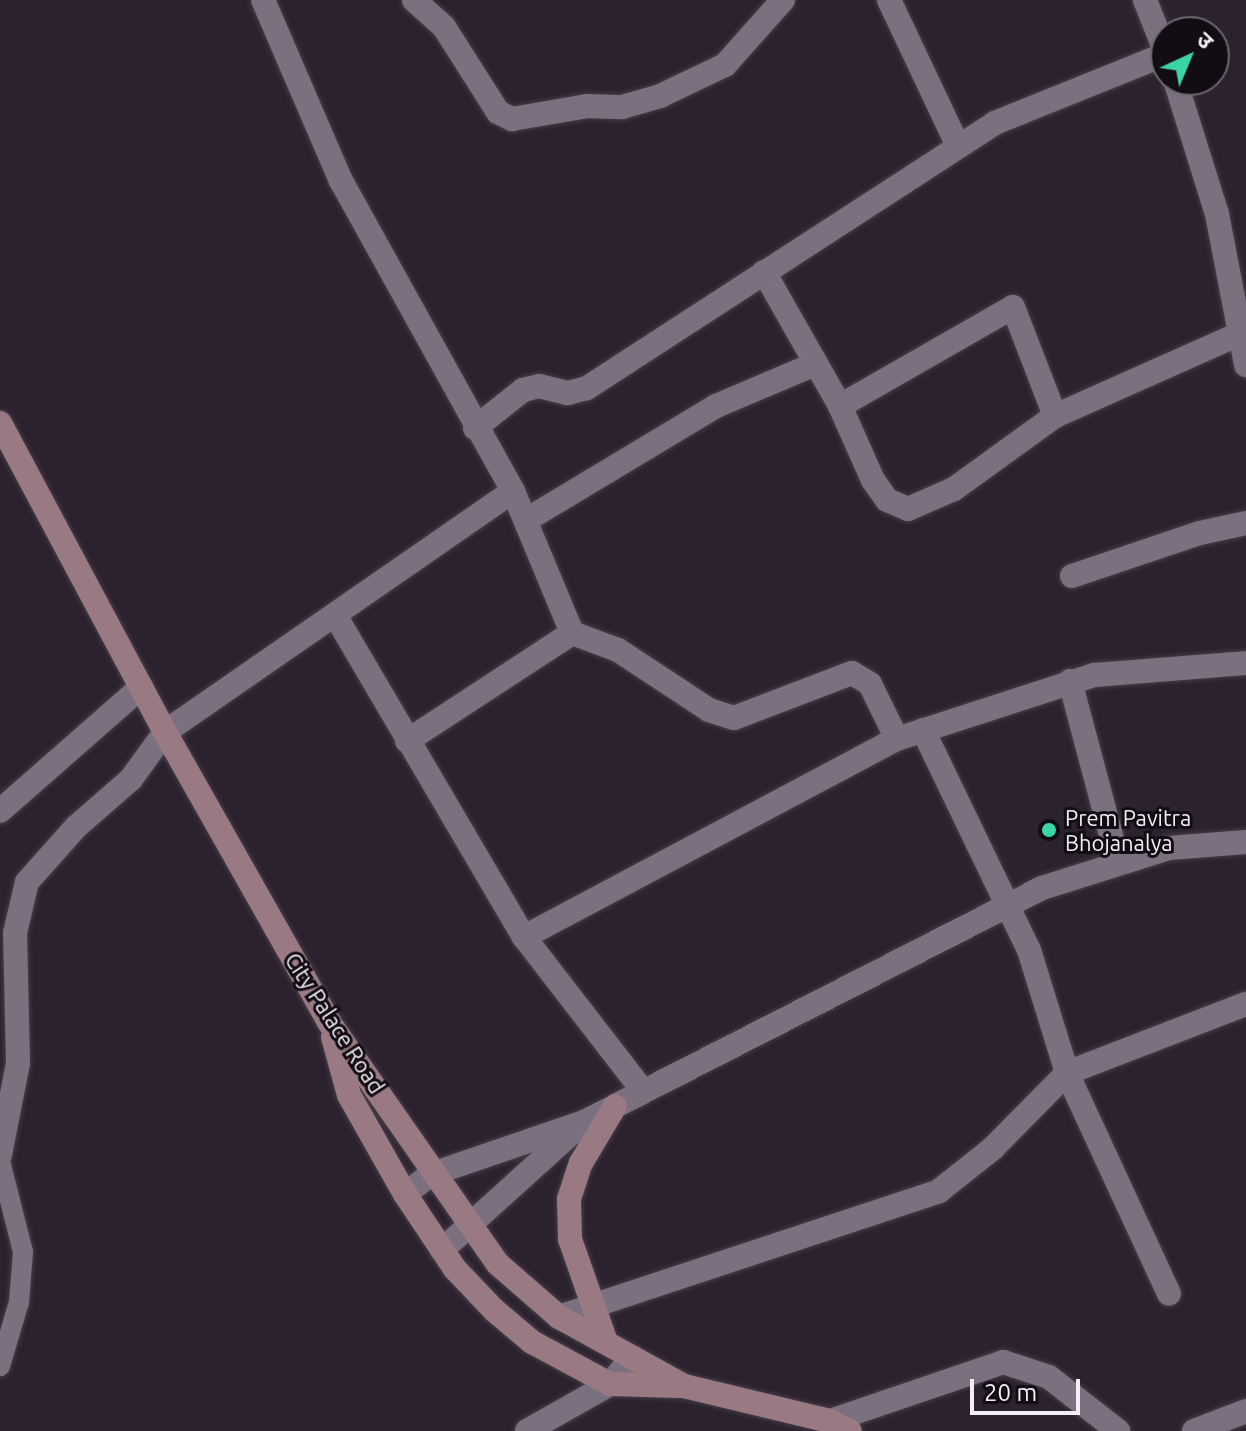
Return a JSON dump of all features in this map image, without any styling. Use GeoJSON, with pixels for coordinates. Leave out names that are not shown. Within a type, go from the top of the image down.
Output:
{"type":"FeatureCollection","features":[{"type":"Feature","properties":{"kind":"street"},"geometry":{"type":"LineString","coordinates":[[263,0],[341,181],[528,519],[572,633],[618,650],[709,710],[734,718],[852,673],[870,684],[897,739]]}},
{"type":"Feature","properties":{"kind":"street"},"geometry":{"type":"LineString","coordinates":[[414,0],[444,27],[498,112],[512,119],[587,106],[622,107],[660,96],[725,65],[783,0]]}},
{"type":"Feature","properties":{"kind":"street"},"geometry":{"type":"LineString","coordinates":[[889,0],[957,144]]}},
{"type":"Feature","properties":{"kind":"street"},"geometry":{"type":"LineString","coordinates":[[475,428],[523,390],[539,386],[568,393],[587,388],[957,144],[995,123],[1150,60]]}},
{"type":"Feature","properties":{"kind":"street"},"geometry":{"type":"LineString","coordinates":[[1180,96],[1217,214],[1246,365]]}},
{"type":"Feature","properties":{"kind":"street"},"geometry":{"type":"LineString","coordinates":[[764,272],[840,406],[873,480],[887,500],[908,509],[954,489],[1055,416],[1241,333]]}},
{"type":"Feature","properties":{"kind":"street"},"geometry":{"type":"LineString","coordinates":[[840,406],[1013,307],[1055,416]]}},
{"type":"Feature","properties":{"kind":"street"},"geometry":{"type":"LineString","coordinates":[[528,519],[716,406],[815,364]]}},
{"type":"Feature","properties":{"kind":"street","name":"City Palace Road"},"geometry":{"type":"LineString","coordinates":[[0,423],[165,732],[329,1022],[469,1227],[498,1264],[559,1317],[684,1386],[840,1426]]}},
{"type":"Feature","properties":{"kind":"street"},"geometry":{"type":"LineString","coordinates":[[0,1158],[18,1063],[18,904],[46,859],[131,779],[165,732],[513,491]]}},
{"type":"Feature","properties":{"kind":"street"},"geometry":{"type":"LineString","coordinates":[[1072,576],[1200,533],[1246,523]]}},
{"type":"Feature","properties":{"kind":"street"},"geometry":{"type":"LineString","coordinates":[[335,615],[524,937],[643,1091]]}},
{"type":"Feature","properties":{"kind":"street"},"geometry":{"type":"LineString","coordinates":[[407,741],[572,633]]}},
{"type":"Feature","properties":{"kind":"street"},"geometry":{"type":"LineString","coordinates":[[524,937],[897,739],[1070,681],[1246,663]]}},
{"type":"Feature","properties":{"kind":"street"},"geometry":{"type":"LineString","coordinates":[[1070,681],[1118,861]]}},
{"type":"Feature","properties":{"kind":"street"},"geometry":{"type":"LineString","coordinates":[[0,811],[141,687]]}},
{"type":"Feature","properties":{"kind":"street"},"geometry":{"type":"LineString","coordinates":[[923,730],[1004,907],[1029,950],[1067,1073],[1169,1294]]}},
{"type":"Feature","properties":{"kind":"street"},"geometry":{"type":"LineString","coordinates":[[405,1194],[432,1174],[584,1122],[1004,907],[1118,861],[1169,848],[1246,842]]}},
{"type":"Feature","properties":{"kind":"street"},"geometry":{"type":"LineString","coordinates":[[559,1317],[939,1191],[992,1149],[1067,1073],[1246,1004]]}},
{"type":"Feature","properties":{"kind":"street"},"geometry":{"type":"LineString","coordinates":[[329,1022],[349,1095],[405,1194],[442,1250],[494,1310],[532,1342],[610,1384],[684,1386]]}},
{"type":"Feature","properties":{"kind":"street"},"geometry":{"type":"LineString","coordinates":[[606,1342],[570,1239],[569,1199],[581,1163],[615,1106]]}},
{"type":"Feature","properties":{"kind":"street"},"geometry":{"type":"LineString","coordinates":[[442,1250],[584,1122]]}},
{"type":"Feature","properties":{"kind":"street"},"geometry":{"type":"LineString","coordinates":[[527,1431],[610,1384],[633,1357]]}},
{"type":"Feature","properties":{"kind":"street"},"geometry":{"type":"LineString","coordinates":[[840,1426],[1003,1362],[1049,1377],[1118,1431]]}},
{"type":"Feature","properties":{"kind":"street"},"geometry":{"type":"LineString","coordinates":[[1194,1431],[1246,1411]]}},
{"type":"Feature","properties":{"kind":"lane"},"geometry":{"type":"LineString","coordinates":[[0,1158],[23,1252],[19,1302],[0,1366]]}},
{"type":"Feature","properties":{"kind":"place","name":"Prem Pavitra Bhojanalya"},"geometry":{"type":"Point","coordinates":[1049,830]}}]}
